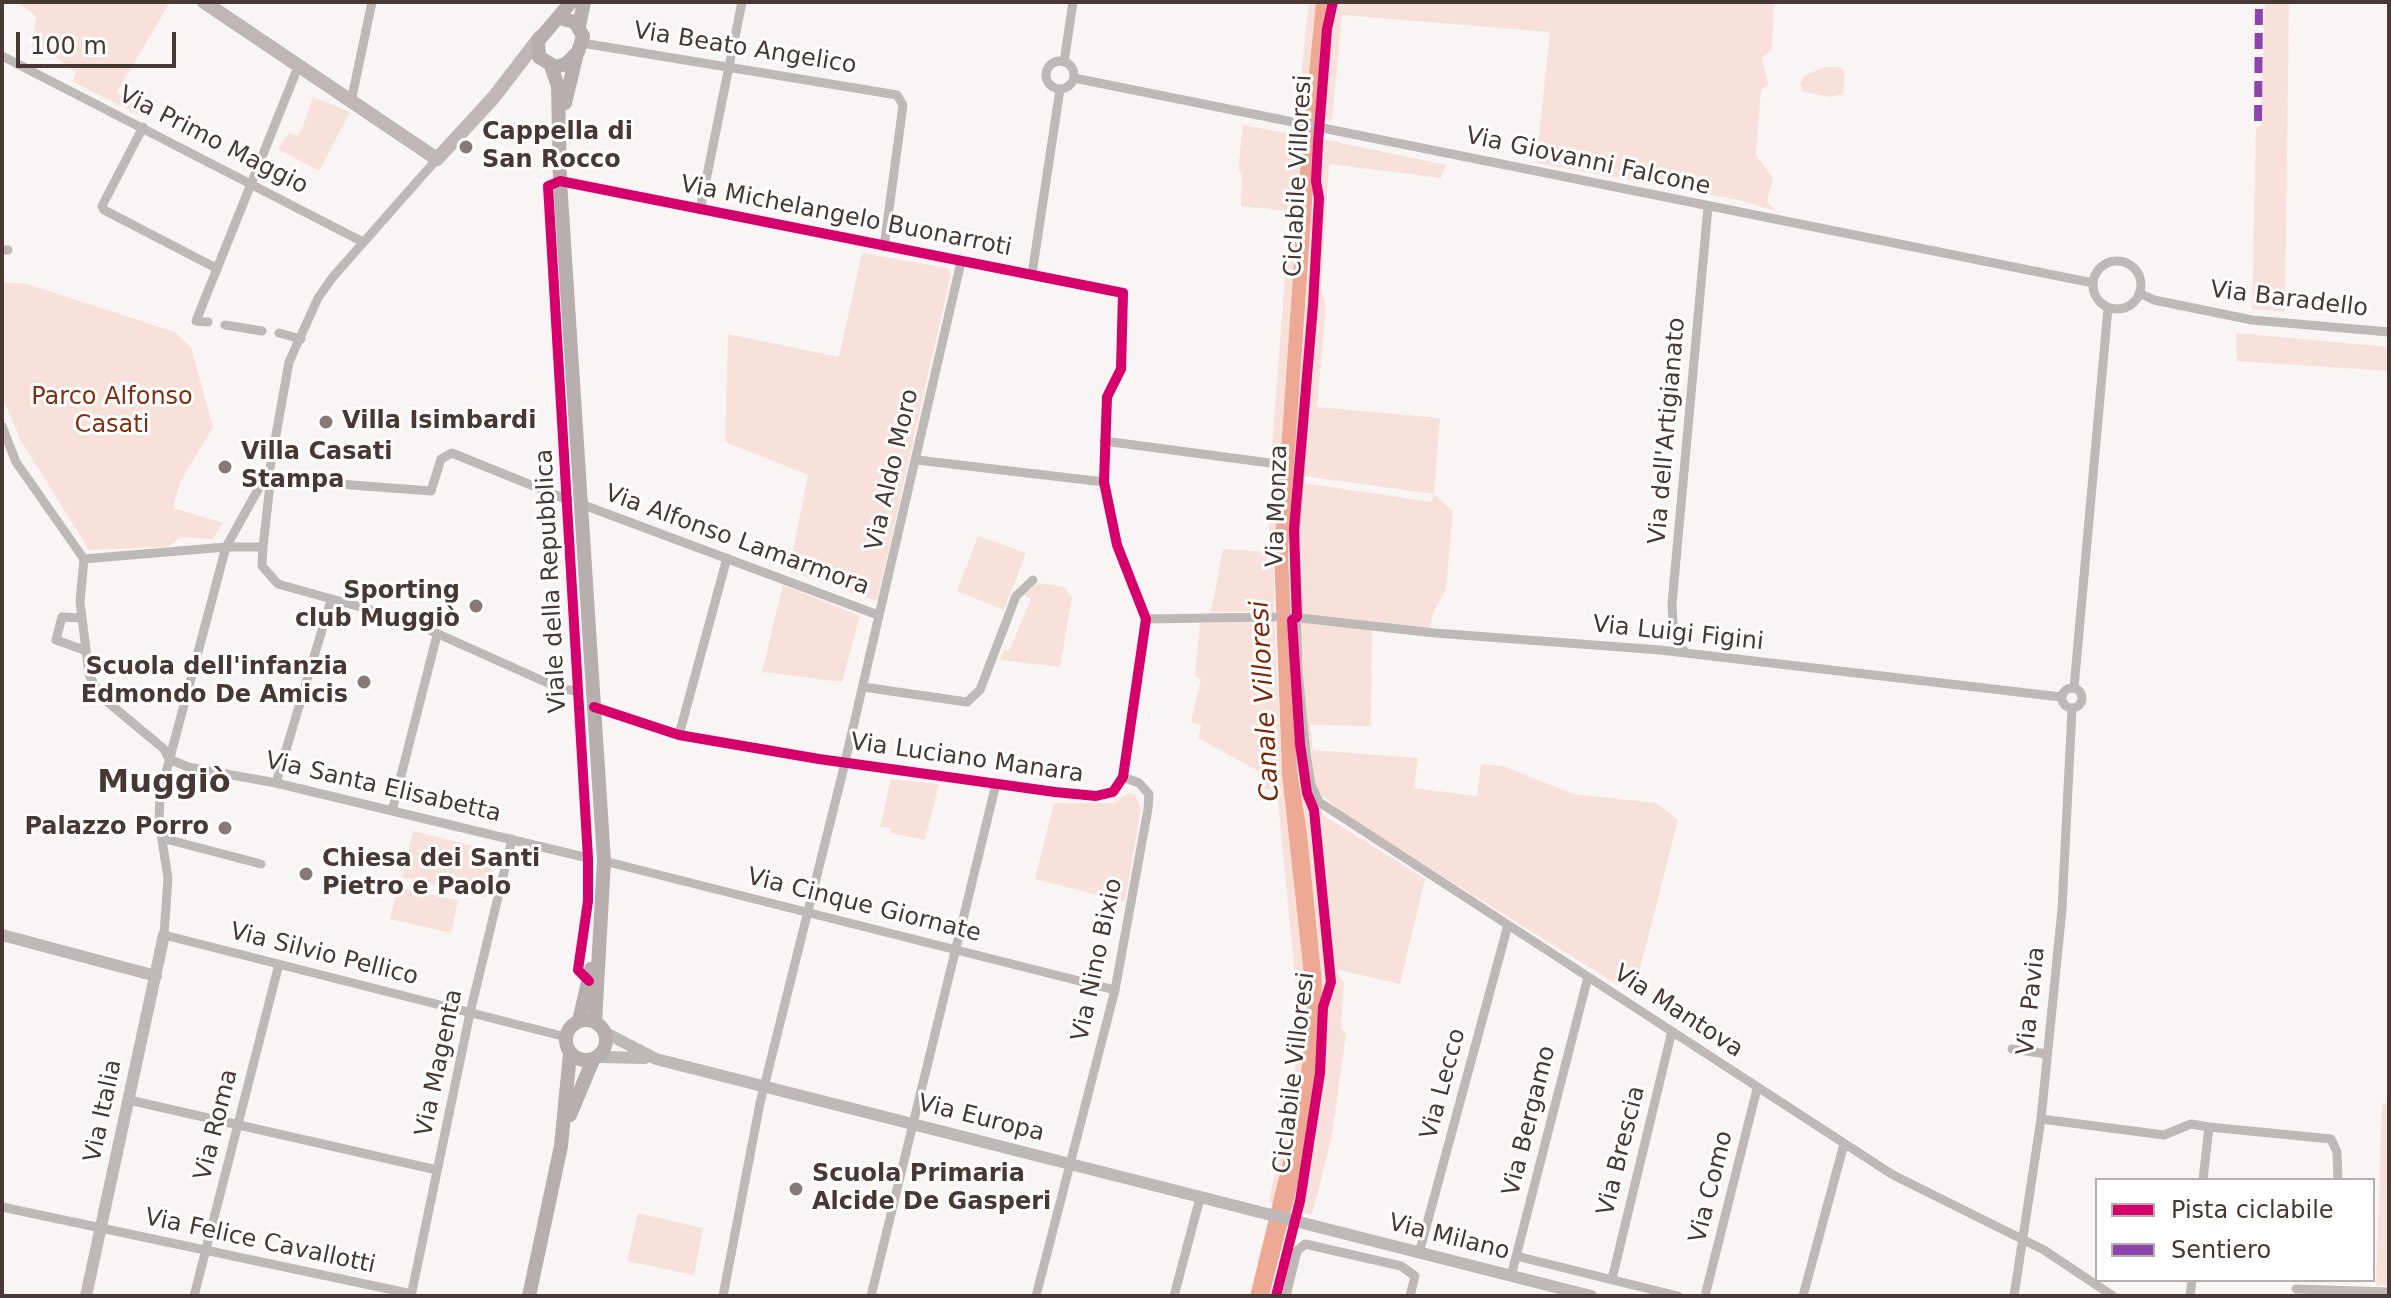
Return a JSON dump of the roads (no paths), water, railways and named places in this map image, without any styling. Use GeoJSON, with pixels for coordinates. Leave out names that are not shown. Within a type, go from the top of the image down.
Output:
{"type":"FeatureCollection","features":[{"type":"Feature","properties":{"kind":"main road"},"geometry":{"type":"LineString","coordinates":[[204,2],[437,159],[571,2]]}},
{"type":"Feature","properties":{"kind":"main road"},"geometry":{"type":"LineString","coordinates":[[496,93],[525,67],[563,66],[580,47],[579,26],[584,2]]}},
{"type":"Feature","properties":{"kind":"main road"},"geometry":{"type":"LineString","coordinates":[[559,18],[569,19],[579,26]]}},
{"type":"Feature","properties":{"kind":"main road"},"geometry":{"type":"LineString","coordinates":[[540,37],[537,53],[549,65]]}},
{"type":"Feature","properties":{"kind":"main road","name":"Viale della Repubblica"},"geometry":{"type":"LineString","coordinates":[[561,127],[580,47]]}},
{"type":"Feature","properties":{"kind":"main road","name":"Viale della Repubblica"},"geometry":{"type":"LineString","coordinates":[[549,65],[558,86],[561,127],[560,181],[575,502],[594,707],[604,861],[595,1022]]}},
{"type":"Feature","properties":{"kind":"main road","name":"Viale della Repubblica"},"geometry":{"type":"LineString","coordinates":[[579,1021],[601,909]]}},
{"type":"Feature","properties":{"kind":"main road"},"geometry":{"type":"LineString","coordinates":[[529,1296],[561,1146],[570,1054],[566,1037],[579,1021],[595,1022],[606,1033],[606,1046],[596,1058],[561,1146]]}},
{"type":"Feature","properties":{"kind":"main road"},"geometry":{"type":"LineString","coordinates":[[570,1054],[581,1060],[596,1058]]}},
{"type":"Feature","properties":{"kind":"street"},"geometry":{"type":"LineString","coordinates":[[351,102],[372,2]]}},
{"type":"Feature","properties":{"kind":"street"},"geometry":{"type":"LineString","coordinates":[[700,210],[742,2]]}},
{"type":"Feature","properties":{"kind":"street"},"geometry":{"type":"LineString","coordinates":[[1064,62],[1073,2]]}},
{"type":"Feature","properties":{"kind":"street","name":"Via Beato Angelico"},"geometry":{"type":"LineString","coordinates":[[580,47],[894,93],[903,105],[884,247]]}},
{"type":"Feature","properties":{"kind":"street","name":"Via Primo Maggio"},"geometry":{"type":"LineString","coordinates":[[2,56],[143,127],[361,244]]}},
{"type":"Feature","properties":{"kind":"street"},"geometry":{"type":"LineString","coordinates":[[1064,62],[1074,70],[1074,78],[1069,86],[1060,89],[1050,84],[1046,73],[1053,63],[1064,62]]}},
{"type":"Feature","properties":{"kind":"street"},"geometry":{"type":"LineString","coordinates":[[208,322],[196,321],[298,67]]}},
{"type":"Feature","properties":{"kind":"street","name":"Via Giovanni Falcone"},"geometry":{"type":"LineString","coordinates":[[1074,78],[2093,283]]}},
{"type":"Feature","properties":{"kind":"street"},"geometry":{"type":"LineString","coordinates":[[1032,274],[1060,89]]}},
{"type":"Feature","properties":{"kind":"street"},"geometry":{"type":"LineString","coordinates":[[143,127],[102,206],[104,210],[216,268]]}},
{"type":"Feature","properties":{"kind":"street"},"geometry":{"type":"LineString","coordinates":[[164,935],[168,878],[158,806],[226,547],[270,468],[288,368],[318,298],[361,244],[437,159]]}},
{"type":"Feature","properties":{"kind":"street","name":"Via Michelangelo Buonarroti"},"geometry":{"type":"LineString","coordinates":[[560,181],[1123,293],[1121,369],[1107,397],[1104,441]]}},
{"type":"Feature","properties":{"kind":"street","name":"Via dell'Artigianato"},"geometry":{"type":"LineString","coordinates":[[1686,653],[1674,640],[1672,604],[1708,207]]}},
{"type":"Feature","properties":{"kind":"street"},"geometry":{"type":"LineString","coordinates":[[2122,261],[2140,277],[2139,293],[2130,305],[2108,308],[2097,298],[2093,283],[2106,264],[2122,261]]}},
{"type":"Feature","properties":{"kind":"street","name":"Via Aldo Moro"},"geometry":{"type":"LineString","coordinates":[[723,1296],[764,1086],[845,763],[961,262]]}},
{"type":"Feature","properties":{"kind":"street","name":"Via Baradello"},"geometry":{"type":"LineString","coordinates":[[2139,293],[2154,300],[2252,320],[2389,332]]}},
{"type":"Feature","properties":{"kind":"street","name":"Via Monza"},"geometry":{"type":"LineString","coordinates":[[1313,305],[1294,529],[1294,617],[1306,754],[1311,785],[1319,802]]}},
{"type":"Feature","properties":{"kind":"street"},"geometry":{"type":"LineString","coordinates":[[2074,688],[2068,688],[2061,697],[2066,707],[2072,709],[2083,699],[2074,688],[2108,308]]}},
{"type":"Feature","properties":{"kind":"street"},"geometry":{"type":"LineString","coordinates":[[225,325],[262,331]]}},
{"type":"Feature","properties":{"kind":"street"},"geometry":{"type":"LineString","coordinates":[[279,333],[301,339]]}},
{"type":"Feature","properties":{"kind":"street"},"geometry":{"type":"LineString","coordinates":[[2,426],[16,462],[84,559],[81,618],[84,650],[99,695],[164,749],[169,759]]}},
{"type":"Feature","properties":{"kind":"street"},"geometry":{"type":"LineString","coordinates":[[1123,777],[1146,619],[1117,545],[1104,482],[1104,441],[1270,463]]}},
{"type":"Feature","properties":{"kind":"street","name":"Via Alfonso Lamarmora"},"geometry":{"type":"LineString","coordinates":[[272,479],[431,491],[441,459],[452,453],[878,615]]}},
{"type":"Feature","properties":{"kind":"street"},"geometry":{"type":"LineString","coordinates":[[917,460],[1104,482]]}},
{"type":"Feature","properties":{"kind":"street"},"geometry":{"type":"LineString","coordinates":[[270,468],[272,479],[262,566],[274,581],[407,620],[566,691],[578,691]]}},
{"type":"Feature","properties":{"kind":"street","name":"Viale della Repubblica"},"geometry":{"type":"LineString","coordinates":[[575,502],[578,691],[588,858],[588,901],[578,970],[589,981]]}},
{"type":"Feature","properties":{"kind":"street"},"geometry":{"type":"LineString","coordinates":[[84,559],[226,547],[263,547]]}},
{"type":"Feature","properties":{"kind":"street"},"geometry":{"type":"LineString","coordinates":[[679,735],[727,558]]}},
{"type":"Feature","properties":{"kind":"street"},"geometry":{"type":"LineString","coordinates":[[863,687],[967,702],[980,690],[1016,596],[1033,580]]}},
{"type":"Feature","properties":{"kind":"street"},"geometry":{"type":"LineString","coordinates":[[276,783],[331,600]]}},
{"type":"Feature","properties":{"kind":"street"},"geometry":{"type":"LineString","coordinates":[[81,618],[62,617],[56,640],[84,650]]}},
{"type":"Feature","properties":{"kind":"street"},"geometry":{"type":"LineString","coordinates":[[1146,619],[1274,617]]}},
{"type":"Feature","properties":{"kind":"street","name":"Via Luigi Figini"},"geometry":{"type":"LineString","coordinates":[[1294,617],[1435,633],[1686,653],[2061,697]]}},
{"type":"Feature","properties":{"kind":"street"},"geometry":{"type":"LineString","coordinates":[[392,811],[437,635]]}},
{"type":"Feature","properties":{"kind":"street","name":"Via Luciano Manara"},"geometry":{"type":"LineString","coordinates":[[594,707],[679,735],[996,784],[1105,796],[1119,786],[1123,777]]}},
{"type":"Feature","properties":{"kind":"street","name":"Via Pavia"},"geometry":{"type":"LineString","coordinates":[[2014,1296],[2025,1240],[2041,1119],[2062,909],[2072,709]]}},
{"type":"Feature","properties":{"kind":"street","name":"Via Santa Elisabetta"},"geometry":{"type":"LineString","coordinates":[[169,759],[188,767],[276,783],[588,858]]}},
{"type":"Feature","properties":{"kind":"street","name":"Via Nino Bixio"},"geometry":{"type":"LineString","coordinates":[[1036,1296],[1115,990],[1148,809],[1149,794],[1139,783],[1123,777]]}},
{"type":"Feature","properties":{"kind":"street"},"geometry":{"type":"LineString","coordinates":[[871,1296],[996,784]]}},
{"type":"Feature","properties":{"kind":"street","name":"Via Mantova"},"geometry":{"type":"LineString","coordinates":[[1319,802],[1893,1175],[2025,1240],[2113,1296]]}},
{"type":"Feature","properties":{"kind":"street"},"geometry":{"type":"LineString","coordinates":[[162,838],[261,864]]}},
{"type":"Feature","properties":{"kind":"street","name":"Via Magenta"},"geometry":{"type":"LineString","coordinates":[[411,1295],[470,1013],[512,839]]}},
{"type":"Feature","properties":{"kind":"street","name":"Via Cinque Giornate"},"geometry":{"type":"LineString","coordinates":[[604,861],[1115,990]]}},
{"type":"Feature","properties":{"kind":"street","name":"Via Lecco"},"geometry":{"type":"LineString","coordinates":[[1419,1253],[1508,925]]}},
{"type":"Feature","properties":{"kind":"street"},"geometry":{"type":"LineString","coordinates":[[2,935],[156,976]]}},
{"type":"Feature","properties":{"kind":"street","name":"Via Silvio Pellico"},"geometry":{"type":"LineString","coordinates":[[164,935],[566,1037]]}},
{"type":"Feature","properties":{"kind":"street","name":"Via Italia"},"geometry":{"type":"LineString","coordinates":[[86,1296],[164,935]]}},
{"type":"Feature","properties":{"kind":"street","name":"Via Roma"},"geometry":{"type":"LineString","coordinates":[[194,1296],[279,964]]}},
{"type":"Feature","properties":{"kind":"street","name":"Via Bergamo"},"geometry":{"type":"LineString","coordinates":[[1511,1276],[1588,977]]}},
{"type":"Feature","properties":{"kind":"street","name":"Via Brescia"},"geometry":{"type":"LineString","coordinates":[[1612,1279],[1672,1031]]}},
{"type":"Feature","properties":{"kind":"street","name":"Via Europa"},"geometry":{"type":"LineString","coordinates":[[606,1033],[656,1059]]}},
{"type":"Feature","properties":{"kind":"street"},"geometry":{"type":"LineString","coordinates":[[2012,1049],[2047,1054]]}},
{"type":"Feature","properties":{"kind":"street","name":"Via Europa"},"geometry":{"type":"LineString","coordinates":[[596,1058],[656,1059],[1295,1221]]}},
{"type":"Feature","properties":{"kind":"street","name":"Via Como"},"geometry":{"type":"LineString","coordinates":[[1705,1296],[1757,1089]]}},
{"type":"Feature","properties":{"kind":"street"},"geometry":{"type":"LineString","coordinates":[[129,1100],[437,1170]]}},
{"type":"Feature","properties":{"kind":"street"},"geometry":{"type":"LineString","coordinates":[[2041,1119],[2164,1135],[2191,1124],[2331,1139],[2337,1152],[2338,1178]]}},
{"type":"Feature","properties":{"kind":"street"},"geometry":{"type":"LineString","coordinates":[[2203,1178],[2209,1127]]}},
{"type":"Feature","properties":{"kind":"street"},"geometry":{"type":"LineString","coordinates":[[1803,1296],[1844,1144]]}},
{"type":"Feature","properties":{"kind":"street"},"geometry":{"type":"LineString","coordinates":[[1174,1296],[1200,1198]]}},
{"type":"Feature","properties":{"kind":"street","name":"Via Felice Cavallotti"},"geometry":{"type":"LineString","coordinates":[[2,1207],[411,1295]]}},
{"type":"Feature","properties":{"kind":"street","name":"Via Milano"},"geometry":{"type":"LineString","coordinates":[[1295,1221],[1591,1296]]}},
{"type":"Feature","properties":{"kind":"street"},"geometry":{"type":"LineString","coordinates":[[1286,1296],[1297,1251],[1305,1244],[1401,1266],[1415,1276],[1410,1296]]}},
{"type":"Feature","properties":{"kind":"street","name":"Via Milano"},"geometry":{"type":"LineString","coordinates":[[1516,1256],[1678,1296]]}},
{"type":"Feature","properties":{"kind":"street"},"geometry":{"type":"LineString","coordinates":[[2296,1289],[2326,1285],[2389,1292]]}},
{"type":"Feature","properties":{"kind":"place","name":"Cappella di San Rocco"},"geometry":{"type":"Point","coordinates":[466,147]}},
{"type":"Feature","properties":{"kind":"place","name":"Villa Isimbardi"},"geometry":{"type":"Point","coordinates":[326,422]}},
{"type":"Feature","properties":{"kind":"place","name":"Villa Casati Stampa"},"geometry":{"type":"Point","coordinates":[225,467]}},
{"type":"Feature","properties":{"kind":"place","name":"Sporting club Muggiò"},"geometry":{"type":"Point","coordinates":[476,606]}},
{"type":"Feature","properties":{"kind":"place","name":"Scuola dell'infanzia Edmondo De Amicis"},"geometry":{"type":"Point","coordinates":[364,682]}},
{"type":"Feature","properties":{"kind":"place","name":"Palazzo Porro"},"geometry":{"type":"Point","coordinates":[225,828]}},
{"type":"Feature","properties":{"kind":"place","name":"Chiesa dei Santi Pietro e Paolo"},"geometry":{"type":"Point","coordinates":[306,874]}},
{"type":"Feature","properties":{"kind":"place","name":"Scuola Primaria Alcide De Gasperi"},"geometry":{"type":"Point","coordinates":[796,1189]}},
{"type":"Feature","properties":{"kind":"district","name":"Muggiò"},"geometry":{"type":"Point","coordinates":[164,784]}},
{"type":"Feature","properties":{"kind":"park label","name":"Parco Alfonso Casati"},"geometry":{"type":"Point","coordinates":[112,412]}},
{"type":"Feature","properties":{"kind":"water label","name":"Canale Villoresi"},"geometry":{"type":"Point","coordinates":[1266,701]}}]}
